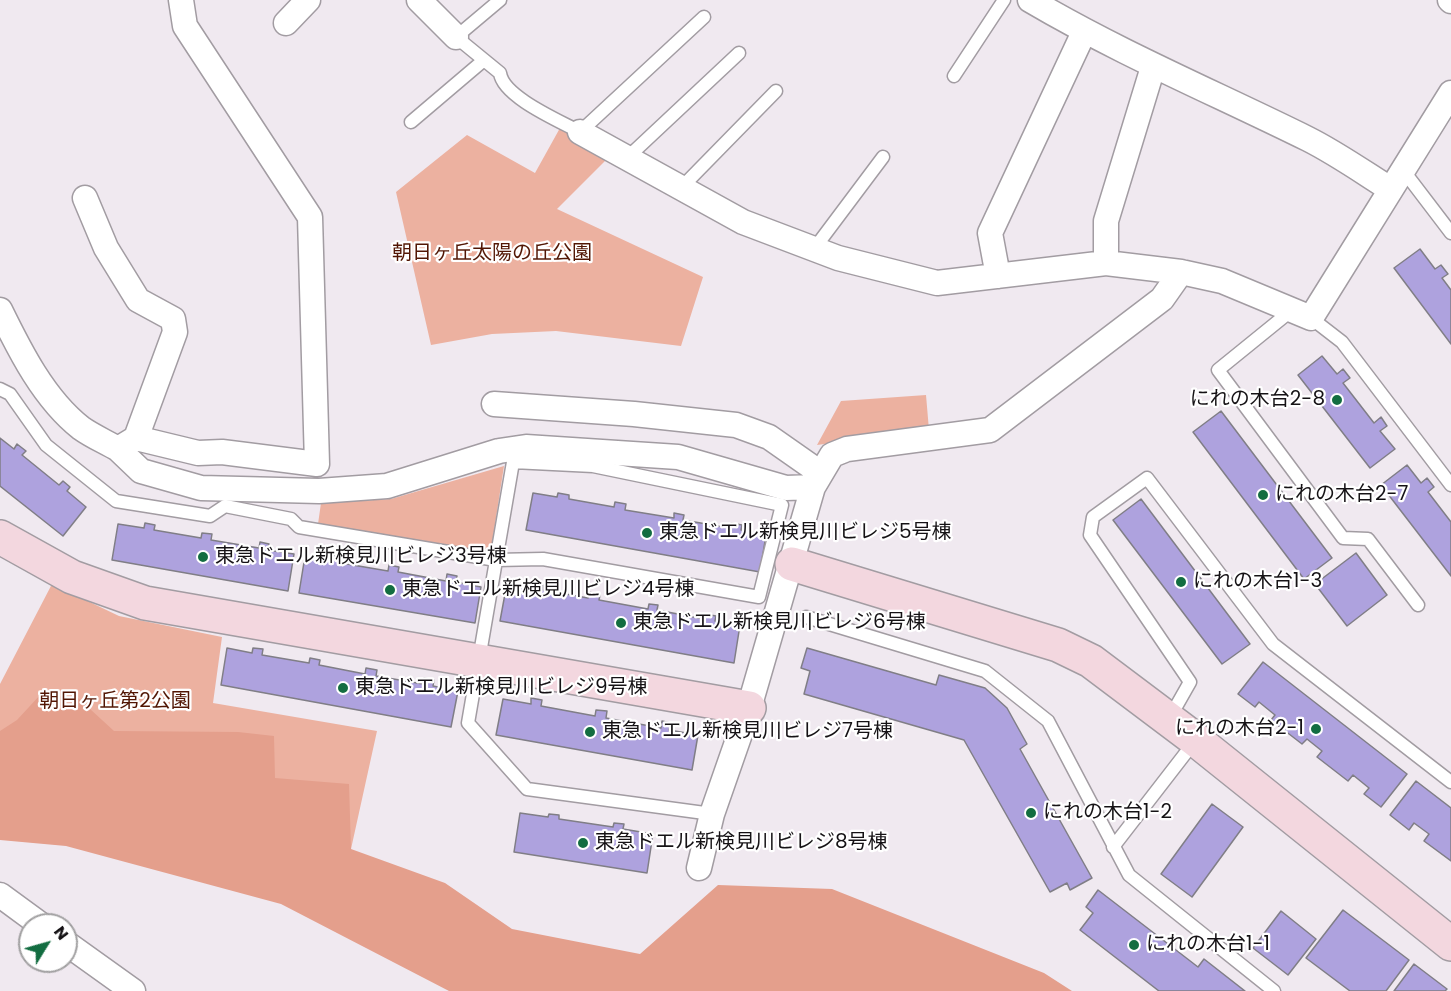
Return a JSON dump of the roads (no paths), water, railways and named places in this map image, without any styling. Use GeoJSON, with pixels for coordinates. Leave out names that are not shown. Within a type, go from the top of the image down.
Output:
{"type":"FeatureCollection","features":[{"type":"Feature","properties":{"kind":"street"},"geometry":{"type":"LineString","coordinates":[[0,310],[20,351],[55,402],[81,428],[127,443],[198,453],[222,452],[317,464],[310,217],[185,26],[181,0]]}},
{"type":"Feature","properties":{"kind":"street"},"geometry":{"type":"LineString","coordinates":[[286,23],[308,0]]}},
{"type":"Feature","properties":{"kind":"street"},"geometry":{"type":"LineString","coordinates":[[419,0],[456,37]]}},
{"type":"Feature","properties":{"kind":"street"},"geometry":{"type":"LineString","coordinates":[[1030,0],[1056,7],[1084,32],[1153,67],[1397,179]]}},
{"type":"Feature","properties":{"kind":"street"},"geometry":{"type":"LineString","coordinates":[[998,276],[990,233],[1084,32]]}},
{"type":"Feature","properties":{"kind":"street"},"geometry":{"type":"LineString","coordinates":[[1106,263],[1106,221],[1153,67]]}},
{"type":"Feature","properties":{"kind":"street"},"geometry":{"type":"LineString","coordinates":[[580,132],[743,222],[838,258],[937,283],[1106,263],[1181,272],[1222,281],[1302,314],[1397,179],[1451,93]]}},
{"type":"Feature","properties":{"kind":"street"},"geometry":{"type":"LineString","coordinates":[[85,198],[106,248],[138,300],[172,319],[176,332],[127,443]]}},
{"type":"Feature","properties":{"kind":"street"},"geometry":{"type":"LineString","coordinates":[[699,868],[712,814],[749,708],[816,480],[831,455],[847,449],[990,430],[1162,299],[1181,272]]}},
{"type":"Feature","properties":{"kind":"street"},"geometry":{"type":"LineString","coordinates":[[494,404],[656,416],[736,425],[769,437],[816,480]]}},
{"type":"Feature","properties":{"kind":"street"},"geometry":{"type":"LineString","coordinates":[[127,443],[141,471],[201,488],[319,491],[387,486],[499,451],[526,447],[678,457],[786,488],[816,480]]}},
{"type":"Feature","properties":{"kind":"street"},"geometry":{"type":"LineString","coordinates":[[0,537],[72,577],[145,603],[749,708]]}},
{"type":"Feature","properties":{"kind":"street"},"geometry":{"type":"LineString","coordinates":[[792,564],[1058,645],[1091,661],[1196,740],[1451,944]]}},
{"type":"Feature","properties":{"kind":"street"},"geometry":{"type":"LineString","coordinates":[[0,896],[24,913]]}},
{"type":"Feature","properties":{"kind":"street"},"geometry":{"type":"LineString","coordinates":[[78,952],[133,991]]}},
{"type":"Feature","properties":{"kind":"lane"},"geometry":{"type":"LineString","coordinates":[[500,0],[456,37],[500,73],[501,81],[517,97],[580,132],[704,17]]}},
{"type":"Feature","properties":{"kind":"lane"},"geometry":{"type":"LineString","coordinates":[[954,76],[1004,0]]}},
{"type":"Feature","properties":{"kind":"lane"},"geometry":{"type":"LineString","coordinates":[[627,158],[739,53]]}},
{"type":"Feature","properties":{"kind":"lane"},"geometry":{"type":"LineString","coordinates":[[411,122],[484,60]]}},
{"type":"Feature","properties":{"kind":"lane"},"geometry":{"type":"LineString","coordinates":[[681,188],[776,91]]}},
{"type":"Feature","properties":{"kind":"lane"},"geometry":{"type":"LineString","coordinates":[[814,249],[883,157]]}},
{"type":"Feature","properties":{"kind":"lane"},"geometry":{"type":"LineString","coordinates":[[1397,179],[1451,233]]}},
{"type":"Feature","properties":{"kind":"lane"},"geometry":{"type":"LineString","coordinates":[[1418,605],[1368,539],[1343,538],[1218,370],[1302,314],[1342,342],[1451,485]]}},
{"type":"Feature","properties":{"kind":"lane"},"geometry":{"type":"LineString","coordinates":[[0,389],[10,394],[46,445],[116,501],[210,516],[225,506],[291,519],[299,527],[496,560],[543,559],[759,597],[782,505],[593,466],[513,462],[496,560],[479,660],[468,723],[527,789],[712,814]]}},
{"type":"Feature","properties":{"kind":"lane"},"geometry":{"type":"LineString","coordinates":[[1168,720],[1190,682],[1090,535],[1094,517],[1147,478],[1274,644],[1451,782]]}},
{"type":"Feature","properties":{"kind":"lane"},"geometry":{"type":"LineString","coordinates":[[806,617],[985,671],[1048,721],[1129,875],[1274,991]]}},
{"type":"Feature","properties":{"kind":"lane"},"geometry":{"type":"LineString","coordinates":[[1113,847],[1196,740]]}},
{"type":"Feature","properties":{"kind":"place","name":"にれの木台2-8"},"geometry":{"type":"Point","coordinates":[1337,400]}},
{"type":"Feature","properties":{"kind":"place","name":"にれの木台2-7"},"geometry":{"type":"Point","coordinates":[1263,495]}},
{"type":"Feature","properties":{"kind":"place","name":"東急ドエル新検見川ビレジ5号棟"},"geometry":{"type":"Point","coordinates":[647,533]}},
{"type":"Feature","properties":{"kind":"place","name":"東急ドエル新検見川ビレジ3号棟"},"geometry":{"type":"Point","coordinates":[203,557]}},
{"type":"Feature","properties":{"kind":"place","name":"にれの木台1-3"},"geometry":{"type":"Point","coordinates":[1181,582]}},
{"type":"Feature","properties":{"kind":"place","name":"東急ドエル新検見川ビレジ4号棟"},"geometry":{"type":"Point","coordinates":[390,590]}},
{"type":"Feature","properties":{"kind":"place","name":"東急ドエル新検見川ビレジ6号棟"},"geometry":{"type":"Point","coordinates":[621,623]}},
{"type":"Feature","properties":{"kind":"place","name":"東急ドエル新検見川ビレジ9号棟"},"geometry":{"type":"Point","coordinates":[343,688]}},
{"type":"Feature","properties":{"kind":"place","name":"にれの木台2-1"},"geometry":{"type":"Point","coordinates":[1316,729]}},
{"type":"Feature","properties":{"kind":"place","name":"東急ドエル新検見川ビレジ7号棟"},"geometry":{"type":"Point","coordinates":[590,732]}},
{"type":"Feature","properties":{"kind":"place","name":"にれの木台1-2"},"geometry":{"type":"Point","coordinates":[1031,813]}},
{"type":"Feature","properties":{"kind":"place","name":"東急ドエル新検見川ビレジ8号棟"},"geometry":{"type":"Point","coordinates":[583,843]}},
{"type":"Feature","properties":{"kind":"place","name":"にれの木台1-1"},"geometry":{"type":"Point","coordinates":[1134,945]}},
{"type":"Feature","properties":{"kind":"park label","name":"朝日ヶ丘太陽の丘公園"},"geometry":{"type":"Point","coordinates":[492,254]}},
{"type":"Feature","properties":{"kind":"park label","name":"朝日ヶ丘第2公園"},"geometry":{"type":"Point","coordinates":[115,702]}}]}
